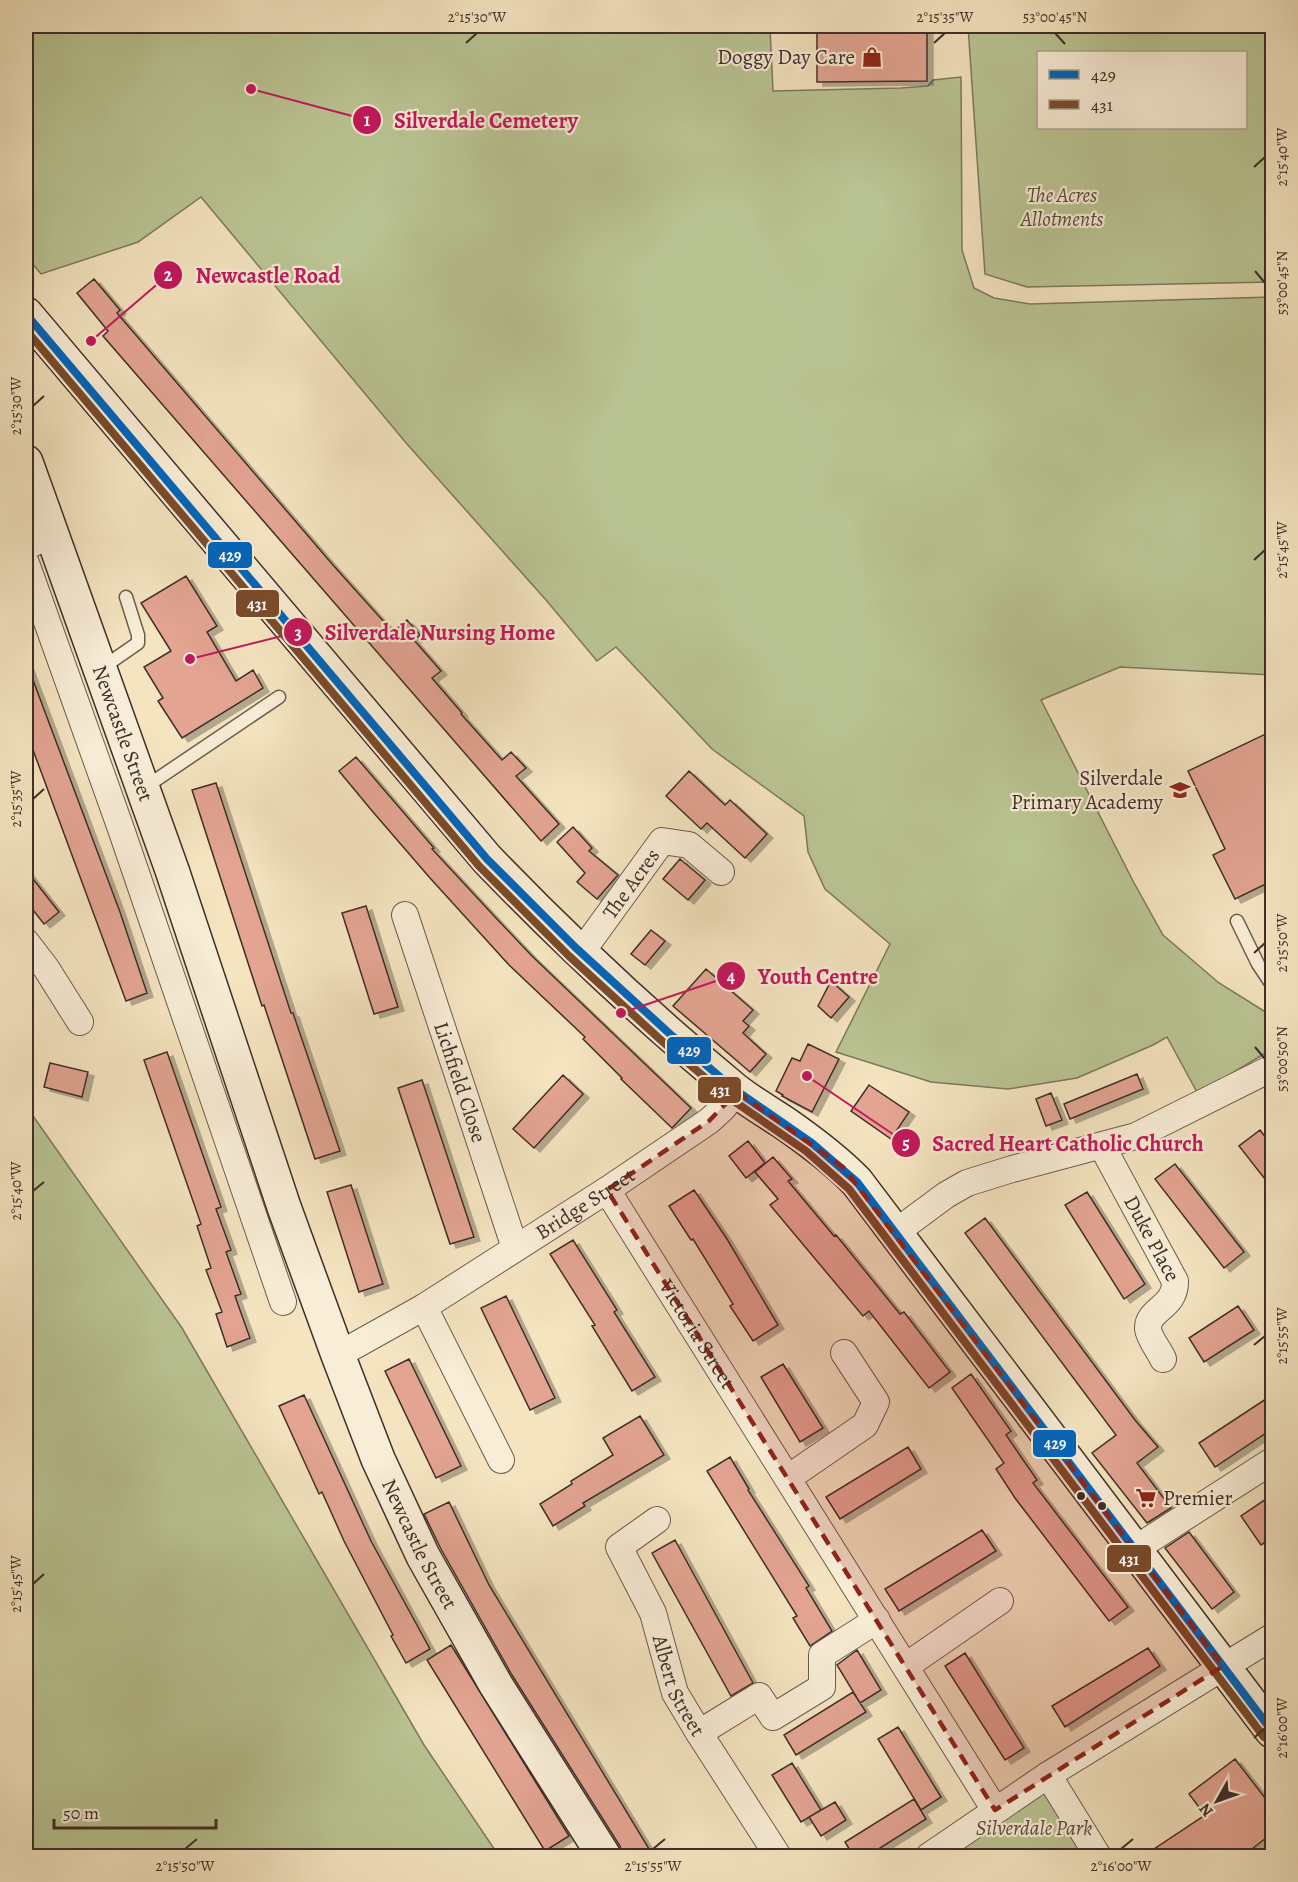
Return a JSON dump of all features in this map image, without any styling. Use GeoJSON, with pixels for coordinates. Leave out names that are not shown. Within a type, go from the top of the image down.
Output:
{"type":"FeatureCollection","features":[{"type":"Feature","properties":{"kind":"street"},"geometry":{"type":"LineString","coordinates":[[26,314],[487,859],[580,954],[737,1092],[791,1128],[843,1167],[857,1182],[1272,1731]]}},
{"type":"Feature","properties":{"kind":"street","name":"Newcastle Street"},"geometry":{"type":"LineString","coordinates":[[26,462],[39,540],[101,669],[217,1007],[269,1210],[283,1302]]}},
{"type":"Feature","properties":{"kind":"street","name":"Newcastle Street"},"geometry":{"type":"LineString","coordinates":[[26,563],[186,1016],[269,1210],[338,1355],[378,1459],[423,1557],[496,1685],[604,1857]]}},
{"type":"Feature","properties":{"kind":"street","name":"The Acres"},"geometry":{"type":"LineString","coordinates":[[580,954],[662,841],[688,845],[721,872]]}},
{"type":"Feature","properties":{"kind":"street","name":"Lichfield Close"},"geometry":{"type":"LineString","coordinates":[[405,915],[514,1248]]}},
{"type":"Feature","properties":{"kind":"street"},"geometry":{"type":"LineString","coordinates":[[26,942],[46,968],[80,1022]]}},
{"type":"Feature","properties":{"kind":"street"},"geometry":{"type":"LineString","coordinates":[[186,1016],[217,1007]]}},
{"type":"Feature","properties":{"kind":"street"},"geometry":{"type":"LineString","coordinates":[[896,1232],[966,1183],[1012,1168],[1136,1136],[1272,1068]]}},
{"type":"Feature","properties":{"kind":"street","name":"Bridge Street"},"geometry":{"type":"LineString","coordinates":[[338,1355],[424,1307],[607,1190],[709,1121],[737,1092]]}},
{"type":"Feature","properties":{"kind":"street","name":"Duke Place"},"geometry":{"type":"LineString","coordinates":[[1102,1146],[1175,1281],[1175,1292],[1170,1300],[1154,1314],[1149,1322],[1148,1331],[1163,1359]]}},
{"type":"Feature","properties":{"kind":"street","name":"Victoria Street"},"geometry":{"type":"LineString","coordinates":[[607,1190],[995,1810]]}},
{"type":"Feature","properties":{"kind":"street"},"geometry":{"type":"LineString","coordinates":[[424,1307],[501,1460]]}},
{"type":"Feature","properties":{"kind":"street"},"geometry":{"type":"LineString","coordinates":[[788,1478],[865,1425],[876,1402],[843,1353]]}},
{"type":"Feature","properties":{"kind":"street"},"geometry":{"type":"LineString","coordinates":[[1135,1549],[1272,1461]]}},
{"type":"Feature","properties":{"kind":"street","name":"Albert Street"},"geometry":{"type":"LineString","coordinates":[[657,1520],[619,1547],[653,1613],[675,1693],[778,1857]]}},
{"type":"Feature","properties":{"kind":"street"},"geometry":{"type":"LineString","coordinates":[[906,1666],[1000,1601]]}},
{"type":"Feature","properties":{"kind":"street"},"geometry":{"type":"LineString","coordinates":[[699,1733],[759,1696],[773,1717],[822,1688],[822,1655],[877,1620]]}},
{"type":"Feature","properties":{"kind":"street"},"geometry":{"type":"LineString","coordinates":[[929,1857],[1048,1776],[1272,1637]]}},
{"type":"Feature","properties":{"kind":"street"},"geometry":{"type":"LineString","coordinates":[[1048,1776],[1098,1857]]}},
{"type":"Feature","properties":{"kind":"lane"},"geometry":{"type":"LineString","coordinates":[[101,669],[138,643],[138,635],[126,597]]}},
{"type":"Feature","properties":{"kind":"lane"},"geometry":{"type":"LineString","coordinates":[[143,789],[279,697]]}},
{"type":"Feature","properties":{"kind":"lane"},"geometry":{"type":"LineString","coordinates":[[1237,921],[1258,964],[1272,985]]}},
{"type":"Feature","properties":{"kind":"highlighted area"},"geometry":{"type":"Polygon","coordinates":[[[737,1092],[843,1167],[1223,1666],[995,1810],[607,1190],[709,1121],[737,1092]]]}},
{"type":"Feature","properties":{"kind":"green space"},"geometry":{"type":"Polygon","coordinates":[[[26,26],[739,26],[740,28],[770,28],[773,91],[928,86],[933,80],[961,77],[962,250],[974,288],[994,298],[1030,304],[1272,297],[1272,675],[1120,667],[1041,700],[1163,935],[1219,983],[1272,1016],[1272,1049],[1198,1094],[1167,1037],[1077,1078],[1008,1089],[931,1082],[836,1052],[890,944],[825,889],[808,852],[804,816],[712,749],[616,647],[597,661],[546,600],[407,444],[201,197],[138,242],[41,274],[26,256],[26,26]]]}},
{"type":"Feature","properties":{"kind":"green space","name":"The Acres Allotments"},"geometry":{"type":"Polygon","coordinates":[[[968,26],[1272,26],[1272,282],[1027,287],[985,274],[968,26]]]}},
{"type":"Feature","properties":{"kind":"green space"},"geometry":{"type":"Polygon","coordinates":[[[26,1106],[182,1328],[424,1745],[499,1856],[26,1856],[26,1106]]]}},
{"type":"Feature","properties":{"kind":"green space","name":"Silverdale Park"},"geometry":{"type":"Polygon","coordinates":[[[1042,1788],[1088,1856],[970,1856],[960,1843],[1042,1788]]]}},
{"type":"Feature","properties":{"kind":"building","name":"Doggy Day Care"},"geometry":{"type":"Polygon","coordinates":[[[817,26],[927,26],[927,81],[817,82],[817,26]]]}},
{"type":"Feature","properties":{"kind":"building"},"geometry":{"type":"Polygon","coordinates":[[[94,279],[120,310],[117,313],[393,632],[407,620],[420,635],[414,640],[441,671],[432,678],[461,714],[502,760],[511,752],[526,768],[516,776],[559,824],[541,841],[103,336],[108,331],[77,293],[94,279]]]}},
{"type":"Feature","properties":{"kind":"building"},"geometry":{"type":"Polygon","coordinates":[[[186,576],[217,626],[207,632],[236,681],[253,670],[263,688],[182,738],[158,701],[163,698],[144,667],[171,651],[141,603],[186,576]]]}},
{"type":"Feature","properties":{"kind":"building"},"geometry":{"type":"Polygon","coordinates":[[[26,664],[120,912],[147,993],[126,1001],[26,731],[26,664]]]}},
{"type":"Feature","properties":{"kind":"building"},"geometry":{"type":"Polygon","coordinates":[[[1272,731],[1272,881],[1235,899],[1213,855],[1225,849],[1188,771],[1272,731]]]}},
{"type":"Feature","properties":{"kind":"building"},"geometry":{"type":"Polygon","coordinates":[[[356,757],[434,848],[432,849],[532,956],[691,1108],[672,1128],[621,1079],[583,1039],[585,1037],[509,965],[373,812],[339,771],[356,757]]]}},
{"type":"Feature","properties":{"kind":"building"},"geometry":{"type":"Polygon","coordinates":[[[689,771],[725,805],[730,800],[767,834],[745,858],[707,823],[701,829],[666,796],[689,771]]]}},
{"type":"Feature","properties":{"kind":"building"},"geometry":{"type":"Polygon","coordinates":[[[216,783],[291,1013],[293,1013],[340,1151],[315,1159],[264,1005],[262,1006],[192,790],[216,783]]]}},
{"type":"Feature","properties":{"kind":"building"},"geometry":{"type":"Polygon","coordinates":[[[573,827],[592,848],[589,851],[618,875],[597,899],[577,882],[585,873],[557,842],[573,827]]]}},
{"type":"Feature","properties":{"kind":"building"},"geometry":{"type":"Polygon","coordinates":[[[680,859],[705,880],[688,900],[663,879],[680,859]]]}},
{"type":"Feature","properties":{"kind":"building"},"geometry":{"type":"Polygon","coordinates":[[[26,870],[59,912],[44,924],[26,901],[26,870]]]}},
{"type":"Feature","properties":{"kind":"building"},"geometry":{"type":"Polygon","coordinates":[[[366,906],[398,1007],[374,1014],[342,913],[366,906]]]}},
{"type":"Feature","properties":{"kind":"building"},"geometry":{"type":"Polygon","coordinates":[[[651,930],[665,941],[645,965],[631,954],[651,930]]]}},
{"type":"Feature","properties":{"kind":"building"},"geometry":{"type":"Polygon","coordinates":[[[706,969],[753,1010],[743,1021],[749,1026],[743,1033],[766,1054],[750,1072],[673,1006],[706,969]]]}},
{"type":"Feature","properties":{"kind":"building"},"geometry":{"type":"Polygon","coordinates":[[[831,981],[849,997],[831,1018],[818,1006],[831,981]]]}},
{"type":"Feature","properties":{"kind":"building"},"geometry":{"type":"Polygon","coordinates":[[[808,1044],[839,1059],[812,1112],[776,1091],[792,1058],[800,1061],[808,1044]]]}},
{"type":"Feature","properties":{"kind":"building"},"geometry":{"type":"Polygon","coordinates":[[[167,1052],[221,1207],[216,1209],[231,1250],[226,1252],[241,1294],[235,1296],[250,1338],[227,1347],[216,1314],[222,1312],[206,1270],[211,1268],[197,1226],[201,1224],[144,1060],[167,1052]]]}},
{"type":"Feature","properties":{"kind":"building"},"geometry":{"type":"Polygon","coordinates":[[[50,1063],[88,1072],[82,1097],[44,1087],[50,1063]]]}},
{"type":"Feature","properties":{"kind":"building"},"geometry":{"type":"Polygon","coordinates":[[[1137,1074],[1143,1089],[1070,1119],[1064,1104],[1137,1074]]]}},
{"type":"Feature","properties":{"kind":"building"},"geometry":{"type":"Polygon","coordinates":[[[563,1075],[583,1094],[534,1148],[513,1129],[563,1075]]]}},
{"type":"Feature","properties":{"kind":"building"},"geometry":{"type":"Polygon","coordinates":[[[422,1080],[474,1237],[450,1244],[398,1088],[422,1080]]]}},
{"type":"Feature","properties":{"kind":"building"},"geometry":{"type":"Polygon","coordinates":[[[869,1085],[909,1112],[891,1139],[851,1111],[869,1085]]]}},
{"type":"Feature","properties":{"kind":"building"},"geometry":{"type":"Polygon","coordinates":[[[1051,1093],[1062,1120],[1046,1126],[1036,1099],[1051,1093]]]}},
{"type":"Feature","properties":{"kind":"building"},"geometry":{"type":"Polygon","coordinates":[[[1260,1130],[1272,1146],[1272,1188],[1239,1146],[1260,1130]]]}},
{"type":"Feature","properties":{"kind":"building"},"geometry":{"type":"Polygon","coordinates":[[[748,1141],[765,1163],[746,1178],[729,1156],[748,1141]]]}},
{"type":"Feature","properties":{"kind":"building"},"geometry":{"type":"Polygon","coordinates":[[[773,1157],[792,1179],[788,1181],[834,1236],[836,1235],[900,1314],[904,1312],[950,1372],[929,1388],[869,1311],[863,1316],[770,1205],[778,1199],[755,1172],[773,1157]]]}},
{"type":"Feature","properties":{"kind":"building"},"geometry":{"type":"Polygon","coordinates":[[[1175,1164],[1244,1252],[1224,1268],[1155,1179],[1175,1164]]]}},
{"type":"Feature","properties":{"kind":"building"},"geometry":{"type":"Polygon","coordinates":[[[351,1185],[383,1284],[359,1292],[327,1192],[351,1185]]]}},
{"type":"Feature","properties":{"kind":"building"},"geometry":{"type":"Polygon","coordinates":[[[694,1190],[727,1239],[778,1325],[753,1341],[730,1306],[733,1304],[693,1239],[691,1240],[669,1206],[694,1190]]]}},
{"type":"Feature","properties":{"kind":"building"},"geometry":{"type":"Polygon","coordinates":[[[1087,1192],[1145,1284],[1124,1299],[1065,1205],[1087,1192]]]}},
{"type":"Feature","properties":{"kind":"building"},"geometry":{"type":"Polygon","coordinates":[[[985,1218],[1135,1420],[1158,1447],[1137,1463],[1171,1508],[1147,1523],[1092,1453],[1116,1435],[965,1233],[985,1218]]]}},
{"type":"Feature","properties":{"kind":"building"},"geometry":{"type":"Polygon","coordinates":[[[573,1240],[617,1310],[614,1312],[655,1377],[632,1391],[592,1326],[595,1325],[550,1254],[573,1240]]]}},
{"type":"Feature","properties":{"kind":"building"},"geometry":{"type":"Polygon","coordinates":[[[506,1296],[555,1398],[530,1410],[481,1308],[506,1296]]]}},
{"type":"Feature","properties":{"kind":"building"},"geometry":{"type":"Polygon","coordinates":[[[1238,1306],[1254,1330],[1204,1362],[1189,1338],[1238,1306]]]}},
{"type":"Feature","properties":{"kind":"building"},"geometry":{"type":"Polygon","coordinates":[[[409,1359],[461,1466],[436,1478],[385,1371],[409,1359]]]}},
{"type":"Feature","properties":{"kind":"building"},"geometry":{"type":"Polygon","coordinates":[[[783,1364],[823,1428],[800,1442],[761,1377],[783,1364]]]}},
{"type":"Feature","properties":{"kind":"building"},"geometry":{"type":"Polygon","coordinates":[[[971,1374],[1011,1431],[1006,1435],[1037,1480],[1033,1483],[1128,1607],[1109,1621],[1015,1498],[996,1469],[1004,1463],[952,1388],[971,1374]]]}},
{"type":"Feature","properties":{"kind":"building"},"geometry":{"type":"Polygon","coordinates":[[[304,1395],[371,1541],[430,1649],[406,1663],[344,1541],[322,1492],[319,1494],[279,1406],[304,1395]]]}},
{"type":"Feature","properties":{"kind":"building"},"geometry":{"type":"Polygon","coordinates":[[[1272,1395],[1272,1429],[1215,1467],[1199,1443],[1272,1395]]]}},
{"type":"Feature","properties":{"kind":"building"},"geometry":{"type":"Polygon","coordinates":[[[640,1416],[664,1455],[583,1503],[585,1506],[553,1526],[540,1504],[572,1484],[571,1481],[613,1455],[603,1438],[640,1416]]]}},
{"type":"Feature","properties":{"kind":"building"},"geometry":{"type":"Polygon","coordinates":[[[908,1447],[921,1469],[840,1519],[826,1497],[908,1447]]]}},
{"type":"Feature","properties":{"kind":"building"},"geometry":{"type":"Polygon","coordinates":[[[730,1457],[748,1490],[809,1586],[806,1588],[832,1631],[810,1646],[793,1618],[797,1616],[707,1471],[730,1457]]]}},
{"type":"Feature","properties":{"kind":"building"},"geometry":{"type":"Polygon","coordinates":[[[1272,1495],[1272,1537],[1261,1545],[1241,1516],[1272,1495]]]}},
{"type":"Feature","properties":{"kind":"building"},"geometry":{"type":"Polygon","coordinates":[[[449,1502],[489,1585],[654,1857],[623,1857],[620,1846],[512,1675],[441,1549],[424,1514],[449,1502]]]}},
{"type":"Feature","properties":{"kind":"building"},"geometry":{"type":"Polygon","coordinates":[[[982,1530],[996,1551],[899,1611],[885,1589],[982,1530]]]}},
{"type":"Feature","properties":{"kind":"building"},"geometry":{"type":"Polygon","coordinates":[[[1189,1532],[1234,1592],[1212,1609],[1165,1548],[1189,1532]]]}},
{"type":"Feature","properties":{"kind":"building"},"geometry":{"type":"Polygon","coordinates":[[[675,1540],[753,1683],[731,1696],[652,1553],[675,1540]]]}},
{"type":"Feature","properties":{"kind":"building"},"geometry":{"type":"Polygon","coordinates":[[[451,1645],[569,1836],[545,1851],[427,1660],[451,1645]]]}},
{"type":"Feature","properties":{"kind":"building"},"geometry":{"type":"Polygon","coordinates":[[[1148,1648],[1160,1666],[1065,1727],[1052,1706],[1148,1648]]]}},
{"type":"Feature","properties":{"kind":"building"},"geometry":{"type":"Polygon","coordinates":[[[857,1650],[881,1690],[860,1703],[837,1665],[857,1650]]]}},
{"type":"Feature","properties":{"kind":"building"},"geometry":{"type":"Polygon","coordinates":[[[965,1653],[1024,1748],[1005,1760],[945,1666],[965,1653]]]}},
{"type":"Feature","properties":{"kind":"building"},"geometry":{"type":"Polygon","coordinates":[[[853,1692],[866,1712],[796,1755],[784,1735],[853,1692]]]}},
{"type":"Feature","properties":{"kind":"building"},"geometry":{"type":"Polygon","coordinates":[[[898,1727],[941,1797],[921,1810],[878,1739],[898,1727]]]}},
{"type":"Feature","properties":{"kind":"building"},"geometry":{"type":"Polygon","coordinates":[[[1235,1759],[1272,1807],[1272,1833],[1242,1857],[1142,1857],[1205,1815],[1189,1794],[1235,1759]]]}},
{"type":"Feature","properties":{"kind":"building"},"geometry":{"type":"Polygon","coordinates":[[[792,1763],[821,1810],[801,1822],[772,1775],[792,1763]]]}},
{"type":"Feature","properties":{"kind":"building"},"geometry":{"type":"Polygon","coordinates":[[[914,1799],[926,1819],[866,1857],[854,1857],[845,1842],[914,1799]]]}},
{"type":"Feature","properties":{"kind":"building"},"geometry":{"type":"Polygon","coordinates":[[[835,1802],[846,1820],[821,1836],[809,1817],[835,1802]]]}},
{"type":"Feature","properties":{"kind":"transit line","name":"429"},"geometry":{"type":"LineString","coordinates":[[26,314],[487,859],[576,948],[670,1034],[734,1089],[812,1143],[857,1182],[1272,1731]]}},
{"type":"Feature","properties":{"kind":"transit line","name":"431"},"geometry":{"type":"LineString","coordinates":[[26,330],[479,866],[569,956],[663,1042],[728,1097],[806,1151],[849,1189],[1264,1737]]}},
{"type":"Feature","properties":{"kind":"place","name":"Doggy Day Care"},"geometry":{"type":"Point","coordinates":[872,57]}},
{"type":"Feature","properties":{"kind":"place","name":"Silverdale Cemetery"},"geometry":{"type":"Point","coordinates":[251,89]}},
{"type":"Feature","properties":{"kind":"place","name":"Newcastle Road"},"geometry":{"type":"Point","coordinates":[91,341]}},
{"type":"Feature","properties":{"kind":"place","name":"Silverdale Nursing Home"},"geometry":{"type":"Point","coordinates":[190,659]}},
{"type":"Feature","properties":{"kind":"place","name":"Silverdale Primary Academy"},"geometry":{"type":"Point","coordinates":[1180,790]}},
{"type":"Feature","properties":{"kind":"place","name":"Youth Centre"},"geometry":{"type":"Point","coordinates":[621,1013]}},
{"type":"Feature","properties":{"kind":"place","name":"Sacred Heart Catholic Church"},"geometry":{"type":"Point","coordinates":[807,1076]}},
{"type":"Feature","properties":{"kind":"place","name":"Premier"},"geometry":{"type":"Point","coordinates":[1146,1498]}}]}
